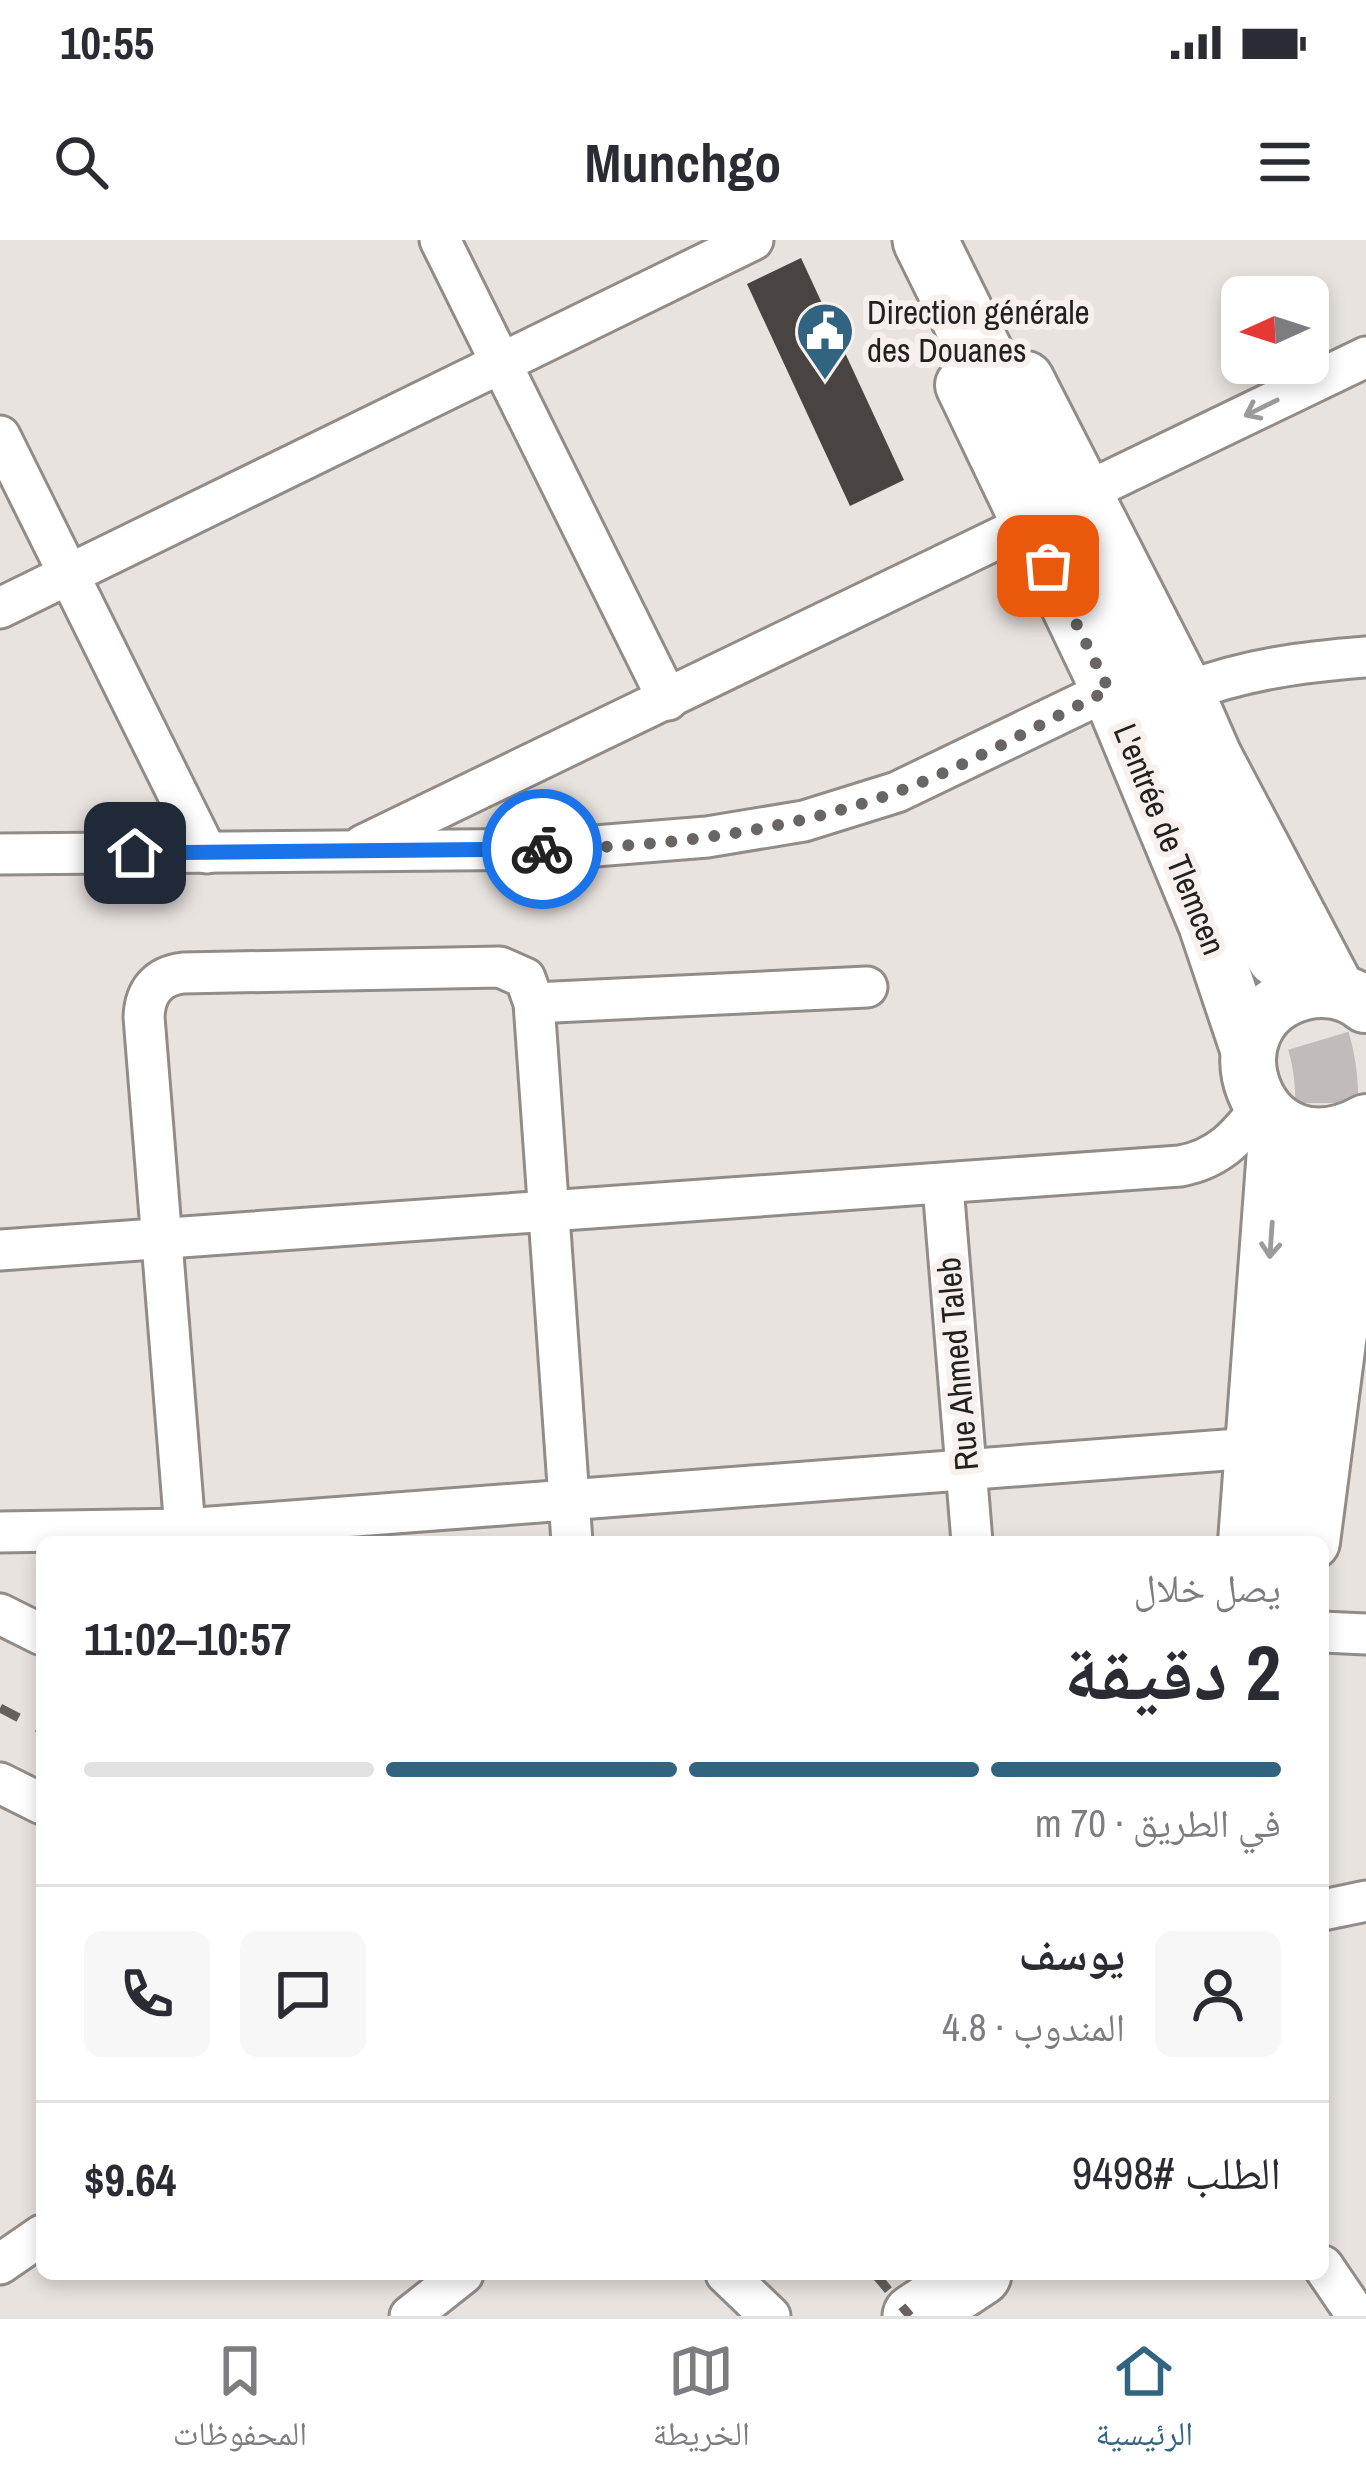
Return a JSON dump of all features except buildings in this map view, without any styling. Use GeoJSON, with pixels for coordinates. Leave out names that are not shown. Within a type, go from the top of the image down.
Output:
{"type":"FeatureCollection","features":[{"type":"Feature","properties":{"kind":"main road","name":"L'entrée de Tlemcen"},"geometry":{"type":"LineString","coordinates":[[901,240],[919,290],[1109,690],[1206,923],[1248,1049],[1252,1089],[1269,1115]]}},
{"type":"Feature","properties":{"kind":"main road"},"geometry":{"type":"LineString","coordinates":[[925,240],[1278,955]]}},
{"type":"Feature","properties":{"kind":"main road"},"geometry":{"type":"LineString","coordinates":[[950,240],[1087,492],[1214,756],[1357,999]]}},
{"type":"Feature","properties":{"kind":"main road"},"geometry":{"type":"LineString","coordinates":[[1248,1049],[1256,1027],[1291,995],[1315,989],[1357,999]]}},
{"type":"Feature","properties":{"kind":"main road"},"geometry":{"type":"LineString","coordinates":[[1246,1536],[1269,1115],[1312,1137],[1332,1136],[1366,1124],[1313,1536]]}},
{"type":"Feature","properties":{"kind":"main road"},"geometry":{"type":"LineString","coordinates":[[1282,1536],[1322,1184]]}},
{"type":"Feature","properties":{"kind":"main road"},"geometry":{"type":"LineString","coordinates":[[915,2316],[971,2280]]}},
{"type":"Feature","properties":{"kind":"street"},"geometry":{"type":"LineString","coordinates":[[440,240],[668,700]]}},
{"type":"Feature","properties":{"kind":"street"},"geometry":{"type":"LineString","coordinates":[[0,608],[752,240]]}},
{"type":"Feature","properties":{"kind":"street"},"geometry":{"type":"LineString","coordinates":[[1087,492],[1366,357]]}},
{"type":"Feature","properties":{"kind":"street"},"geometry":{"type":"LineString","coordinates":[[0,436],[207,853]]}},
{"type":"Feature","properties":{"kind":"street"},"geometry":{"type":"LineString","coordinates":[[348,853],[1028,524]]}},
{"type":"Feature","properties":{"kind":"street"},"geometry":{"type":"LineString","coordinates":[[1186,692],[1233,674],[1366,656]]}},
{"type":"Feature","properties":{"kind":"street"},"geometry":{"type":"LineString","coordinates":[[0,854],[558,849],[706,837],[803,821],[897,792],[1109,690]]}},
{"type":"Feature","properties":{"kind":"street"},"geometry":{"type":"LineString","coordinates":[[186,1536],[145,1004],[158,981],[184,973],[500,967],[525,978],[534,1003],[572,1536]]}},
{"type":"Feature","properties":{"kind":"street"},"geometry":{"type":"LineString","coordinates":[[534,1003],[867,987]]}},
{"type":"Feature","properties":{"kind":"street"},"geometry":{"type":"LineString","coordinates":[[0,1250],[943,1186],[1197,1163],[1269,1115]]}},
{"type":"Feature","properties":{"kind":"street","name":"Rue Ahmed Taleb"},"geometry":{"type":"LineString","coordinates":[[943,1186],[972,1536]]}},
{"type":"Feature","properties":{"kind":"street"},"geometry":{"type":"LineString","coordinates":[[0,1532],[186,1536],[1252,1448]]}},
{"type":"Feature","properties":{"kind":"street"},"geometry":{"type":"LineString","coordinates":[[0,1614],[36,1632]]}},
{"type":"Feature","properties":{"kind":"street"},"geometry":{"type":"LineString","coordinates":[[1329,1632],[1366,1634]]}},
{"type":"Feature","properties":{"kind":"street"},"geometry":{"type":"LineString","coordinates":[[0,1783],[36,1801]]}},
{"type":"Feature","properties":{"kind":"street"},"geometry":{"type":"LineString","coordinates":[[1329,1909],[1366,1901]]}},
{"type":"Feature","properties":{"kind":"street"},"geometry":{"type":"LineString","coordinates":[[0,2264],[36,2239]]}},
{"type":"Feature","properties":{"kind":"street"},"geometry":{"type":"LineString","coordinates":[[1329,2275],[1357,2316]]}},
{"type":"Feature","properties":{"kind":"street"},"geometry":{"type":"LineString","coordinates":[[410,2316],[455,2280]]}},
{"type":"Feature","properties":{"kind":"street"},"geometry":{"type":"LineString","coordinates":[[732,2280],[770,2316]]}},
{"type":"Feature","properties":{"kind":"tunnel"},"geometry":{"type":"LineString","coordinates":[[1278,955],[1310,1019],[1323,1060],[1327,1106],[1322,1184]]}},
{"type":"Feature","properties":{"kind":"railway"},"geometry":{"type":"LineString","coordinates":[[0,1708],[36,1727]]}},
{"type":"Feature","properties":{"kind":"railway"},"geometry":{"type":"LineString","coordinates":[[880,2280],[910,2316]]}},
{"type":"Feature","properties":{"kind":"way so far"},"geometry":{"type":"LineString","coordinates":[[542,849],[706,837],[803,821],[897,792],[1109,690],[1048,566]]}},
{"type":"Feature","properties":{"kind":"place","name":"Direction générale des Douanes"},"geometry":{"type":"Point","coordinates":[825,382]}},
{"type":"Feature","properties":{"kind":"route"},"geometry":{"type":"LineString","coordinates":[[135,853],[542,849]]}}]}
